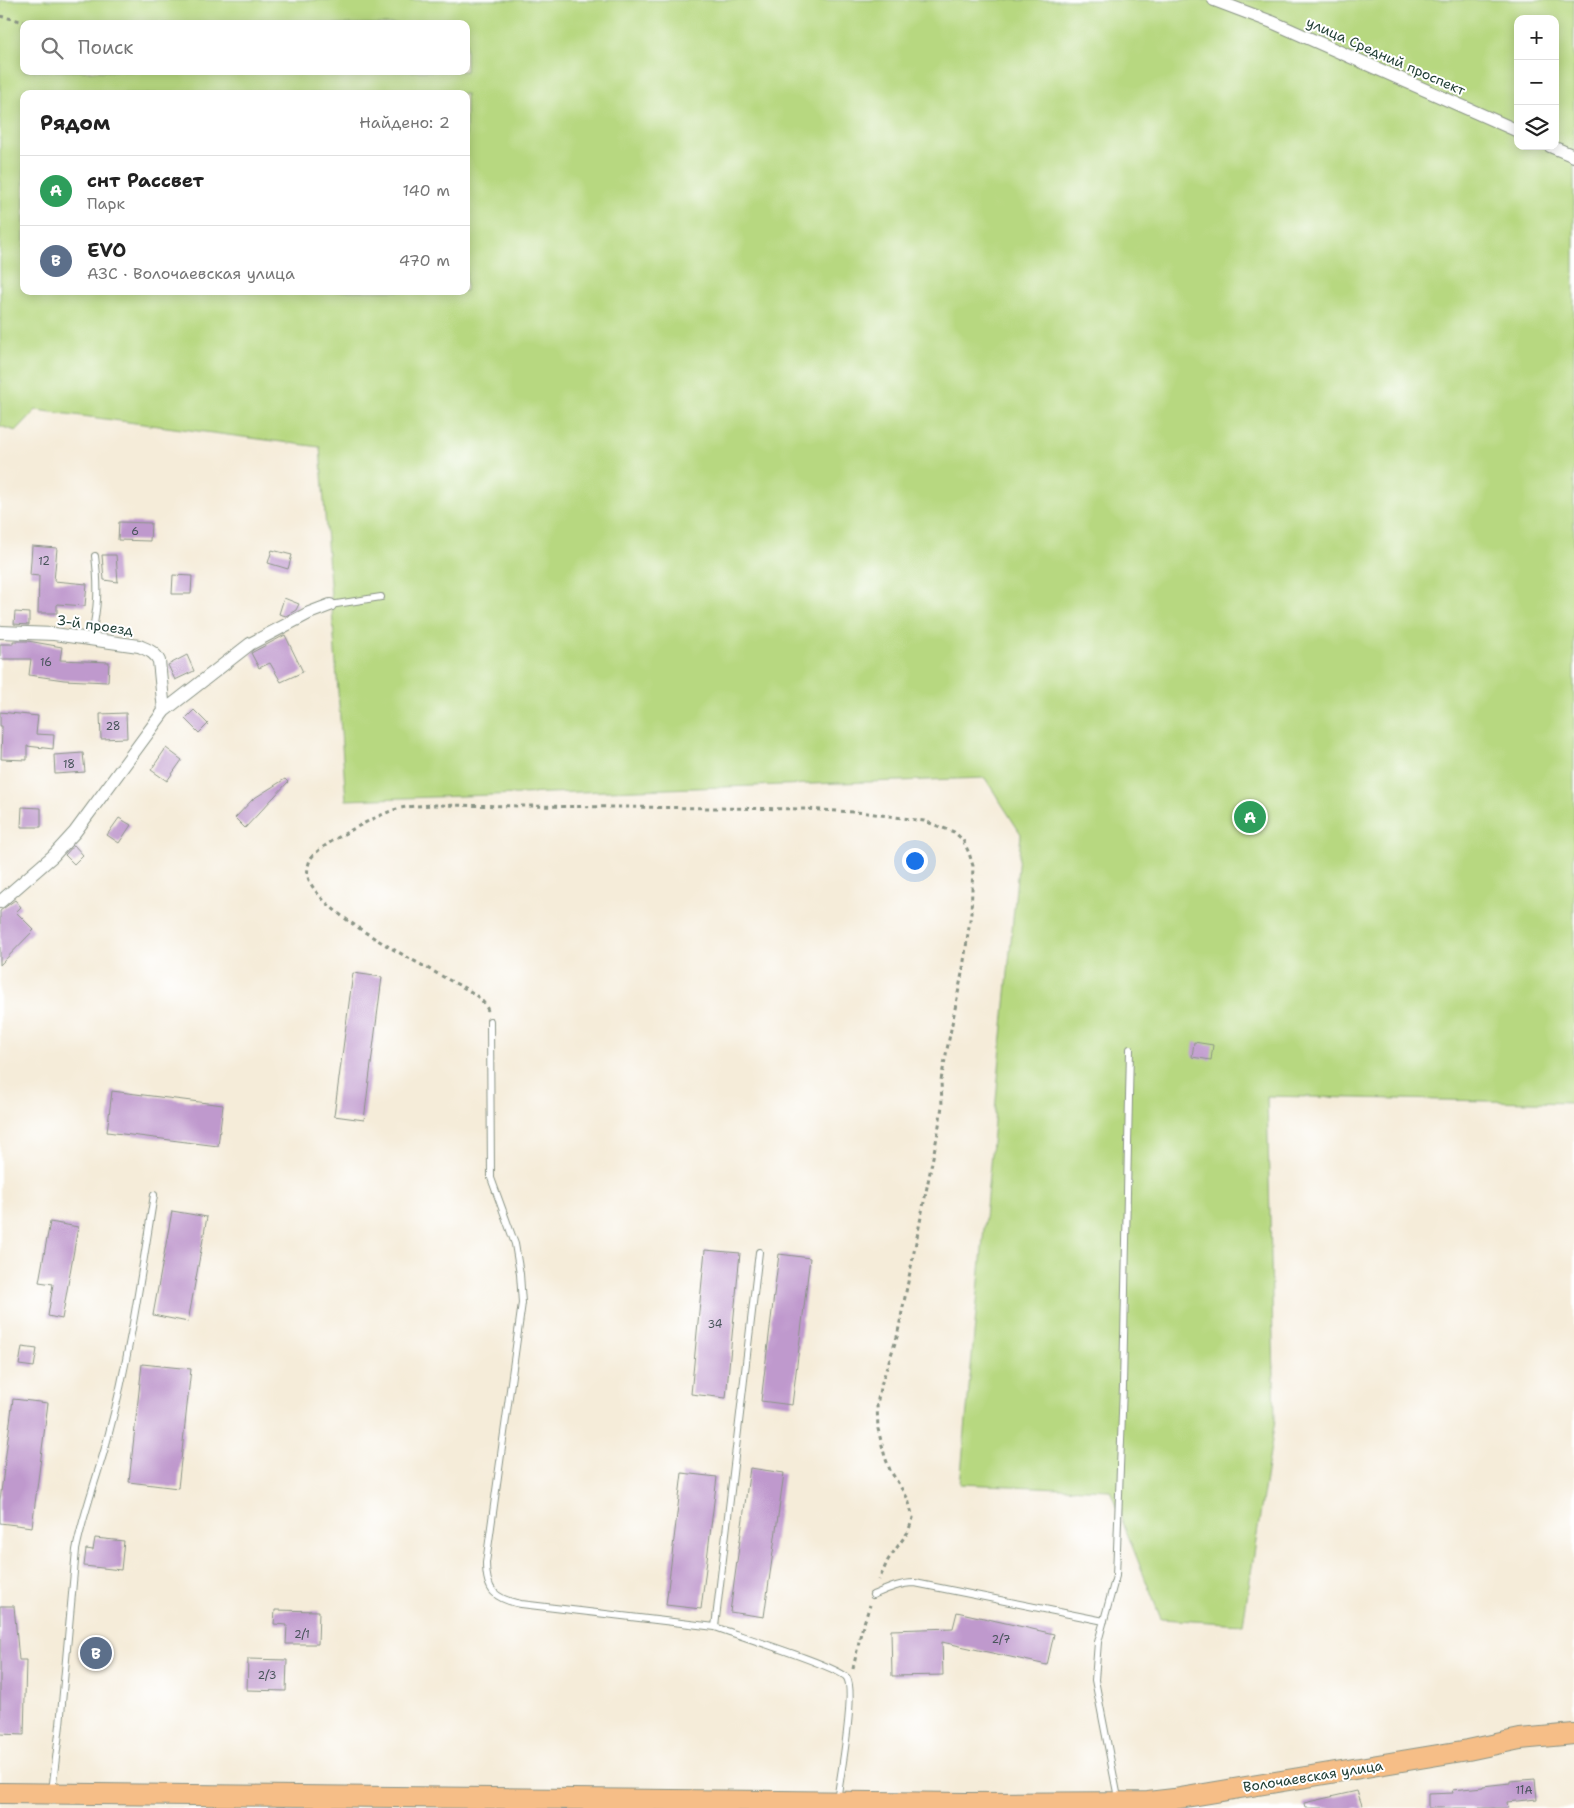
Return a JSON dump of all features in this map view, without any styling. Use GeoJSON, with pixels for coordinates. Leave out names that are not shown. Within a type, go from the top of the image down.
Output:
{"type":"FeatureCollection","features":[{"type":"Feature","properties":{"kind":"main road","name":"Волочаевская улица"},"geometry":{"type":"LineString","coordinates":[[0,1793],[52,1793],[140,1801],[645,1804],[837,1801],[1126,1804],[1174,1799],[1468,1750],[1520,1739],[1574,1734]]}},
{"type":"Feature","properties":{"kind":"street","name":"улица Средний проспект"},"geometry":{"type":"LineString","coordinates":[[1214,0],[1272,22],[1514,130]]}},
{"type":"Feature","properties":{"kind":"street"},"geometry":{"type":"LineString","coordinates":[[1559,150],[1574,156]]}},
{"type":"Feature","properties":{"kind":"street"},"geometry":{"type":"LineString","coordinates":[[0,902],[53,856],[70,837],[164,711],[250,644],[308,613],[330,605]]}},
{"type":"Feature","properties":{"kind":"street","name":"3-й проезд"},"geometry":{"type":"LineString","coordinates":[[0,632],[54,634],[139,646],[156,655],[160,668],[164,711]]}},
{"type":"Feature","properties":{"kind":"lane"},"geometry":{"type":"LineString","coordinates":[[91,639],[98,597],[95,556]]}},
{"type":"Feature","properties":{"kind":"lane"},"geometry":{"type":"LineString","coordinates":[[330,605],[381,597]]}},
{"type":"Feature","properties":{"kind":"lane"},"geometry":{"type":"LineString","coordinates":[[490,1021],[491,1178],[515,1244],[522,1303],[486,1563],[486,1572],[490,1585],[500,1599],[521,1604],[715,1628],[773,1646],[843,1673],[850,1686],[849,1709],[837,1801]]}},
{"type":"Feature","properties":{"kind":"lane"},"geometry":{"type":"LineString","coordinates":[[1126,1804],[1095,1680],[1098,1642],[1116,1576],[1123,1386],[1130,1049]]}},
{"type":"Feature","properties":{"kind":"lane"},"geometry":{"type":"LineString","coordinates":[[52,1793],[76,1550],[82,1522],[109,1434],[123,1372],[132,1331],[154,1195]]}},
{"type":"Feature","properties":{"kind":"lane"},"geometry":{"type":"LineString","coordinates":[[715,1628],[759,1252]]}},
{"type":"Feature","properties":{"kind":"lane"},"geometry":{"type":"LineString","coordinates":[[873,1595],[904,1583],[922,1584],[1104,1620]]}},
{"type":"Feature","properties":{"kind":"path"},"geometry":{"type":"LineString","coordinates":[[0,16],[20,21]]}},
{"type":"Feature","properties":{"kind":"path"},"geometry":{"type":"LineString","coordinates":[[490,1021],[486,1005],[481,1000],[464,988],[367,934],[324,900],[309,880],[309,865],[311,858],[316,852],[345,834],[396,809],[431,805],[807,809],[867,813],[924,822],[954,832],[963,840],[973,866],[971,913],[963,968],[941,1080],[942,1106],[897,1337],[880,1388],[877,1405],[878,1429],[885,1457],[890,1470],[908,1499],[913,1518],[908,1532],[888,1560],[873,1595],[861,1632],[850,1686]]}},
{"type":"Feature","properties":{"kind":"green space"},"geometry":{"type":"Polygon","coordinates":[[[0,0],[1574,0],[1574,1103],[1267,1096],[1275,1420],[1243,1624],[1161,1619],[1110,1490],[960,1484],[1021,834],[985,778],[346,800],[320,447],[36,410],[16,431],[0,426],[0,0]]]}},
{"type":"Feature","properties":{"kind":"building"},"geometry":{"type":"Polygon","coordinates":[[[119,522],[151,523],[150,541],[118,540],[119,522]]]}},
{"type":"Feature","properties":{"kind":"building"},"geometry":{"type":"Polygon","coordinates":[[[32,546],[57,548],[54,581],[87,584],[85,606],[57,604],[57,613],[38,613],[39,576],[30,575],[32,546]]]}},
{"type":"Feature","properties":{"kind":"building"},"geometry":{"type":"Polygon","coordinates":[[[272,550],[292,555],[288,569],[268,563],[272,550]]]}},
{"type":"Feature","properties":{"kind":"building"},"geometry":{"type":"Polygon","coordinates":[[[102,555],[116,555],[118,582],[104,580],[102,555]]]}},
{"type":"Feature","properties":{"kind":"building"},"geometry":{"type":"Polygon","coordinates":[[[173,575],[192,576],[191,594],[172,594],[173,575]]]}},
{"type":"Feature","properties":{"kind":"building"},"geometry":{"type":"Polygon","coordinates":[[[284,598],[299,604],[296,610],[286,616],[279,614],[284,598]]]}},
{"type":"Feature","properties":{"kind":"building"},"geometry":{"type":"Polygon","coordinates":[[[15,612],[29,613],[29,625],[14,624],[15,612]]]}},
{"type":"Feature","properties":{"kind":"building"},"geometry":{"type":"Polygon","coordinates":[[[285,635],[303,672],[281,682],[270,663],[259,668],[251,653],[285,635]]]}},
{"type":"Feature","properties":{"kind":"building"},"geometry":{"type":"Polygon","coordinates":[[[13,641],[28,641],[62,647],[60,660],[109,662],[108,682],[64,680],[29,675],[31,659],[0,659],[0,644],[13,644],[13,641]]]}},
{"type":"Feature","properties":{"kind":"building"},"geometry":{"type":"Polygon","coordinates":[[[187,655],[194,671],[175,680],[168,665],[187,655]]]}},
{"type":"Feature","properties":{"kind":"building"},"geometry":{"type":"Polygon","coordinates":[[[194,710],[208,724],[199,733],[185,719],[194,710]]]}},
{"type":"Feature","properties":{"kind":"building"},"geometry":{"type":"Polygon","coordinates":[[[0,712],[38,716],[36,734],[54,735],[53,749],[27,746],[27,760],[1,759],[2,726],[0,726],[0,712]]]}},
{"type":"Feature","properties":{"kind":"building"},"geometry":{"type":"Polygon","coordinates":[[[126,713],[127,738],[101,739],[100,714],[126,713]]]}},
{"type":"Feature","properties":{"kind":"building"},"geometry":{"type":"Polygon","coordinates":[[[166,748],[182,760],[167,781],[151,770],[166,748]]]}},
{"type":"Feature","properties":{"kind":"building"},"geometry":{"type":"Polygon","coordinates":[[[83,753],[85,772],[55,774],[54,755],[83,753]]]}},
{"type":"Feature","properties":{"kind":"building"},"geometry":{"type":"Polygon","coordinates":[[[285,779],[288,782],[245,828],[235,818],[253,799],[285,779]]]}},
{"type":"Feature","properties":{"kind":"building"},"geometry":{"type":"Polygon","coordinates":[[[22,807],[41,808],[41,827],[21,827],[22,807]]]}},
{"type":"Feature","properties":{"kind":"building"},"geometry":{"type":"Polygon","coordinates":[[[119,818],[131,825],[119,843],[107,835],[119,818]]]}},
{"type":"Feature","properties":{"kind":"building"},"geometry":{"type":"Polygon","coordinates":[[[74,845],[83,855],[74,864],[65,855],[74,845]]]}},
{"type":"Feature","properties":{"kind":"building"},"geometry":{"type":"Polygon","coordinates":[[[15,900],[21,907],[16,912],[34,930],[0,965],[0,911],[15,900]]]}},
{"type":"Feature","properties":{"kind":"building"},"geometry":{"type":"Polygon","coordinates":[[[353,973],[382,977],[364,1120],[334,1116],[353,973]]]}},
{"type":"Feature","properties":{"kind":"building"},"geometry":{"type":"Polygon","coordinates":[[[1194,1042],[1213,1045],[1211,1060],[1192,1057],[1194,1042]]]}},
{"type":"Feature","properties":{"kind":"building"},"geometry":{"type":"Polygon","coordinates":[[[112,1091],[223,1105],[218,1146],[107,1132],[112,1091]]]}},
{"type":"Feature","properties":{"kind":"building"},"geometry":{"type":"Polygon","coordinates":[[[172,1211],[207,1217],[188,1322],[153,1315],[172,1211]]]}},
{"type":"Feature","properties":{"kind":"building"},"geometry":{"type":"Polygon","coordinates":[[[50,1222],[78,1227],[62,1319],[48,1316],[53,1284],[39,1282],[50,1222]]]}},
{"type":"Feature","properties":{"kind":"building"},"geometry":{"type":"Polygon","coordinates":[[[705,1250],[740,1253],[726,1398],[691,1394],[705,1250]]]}},
{"type":"Feature","properties":{"kind":"building"},"geometry":{"type":"Polygon","coordinates":[[[779,1254],[810,1258],[792,1405],[761,1401],[779,1254]]]}},
{"type":"Feature","properties":{"kind":"building"},"geometry":{"type":"Polygon","coordinates":[[[22,1347],[37,1349],[34,1367],[19,1365],[22,1347]]]}},
{"type":"Feature","properties":{"kind":"building"},"geometry":{"type":"Polygon","coordinates":[[[142,1364],[191,1369],[178,1488],[129,1482],[142,1364]]]}},
{"type":"Feature","properties":{"kind":"building"},"geometry":{"type":"Polygon","coordinates":[[[13,1399],[48,1403],[32,1527],[0,1523],[0,1500],[13,1399]]]}},
{"type":"Feature","properties":{"kind":"building"},"geometry":{"type":"Polygon","coordinates":[[[750,1468],[784,1473],[764,1617],[730,1612],[750,1468]]]}},
{"type":"Feature","properties":{"kind":"building"},"geometry":{"type":"Polygon","coordinates":[[[682,1473],[717,1477],[701,1609],[666,1605],[682,1473]]]}},
{"type":"Feature","properties":{"kind":"building"},"geometry":{"type":"Polygon","coordinates":[[[95,1538],[124,1541],[121,1570],[84,1566],[86,1549],[93,1550],[95,1538]]]}},
{"type":"Feature","properties":{"kind":"building"},"geometry":{"type":"Polygon","coordinates":[[[0,1606],[14,1606],[19,1660],[26,1660],[24,1735],[0,1734],[0,1606]]]}},
{"type":"Feature","properties":{"kind":"building"},"geometry":{"type":"Polygon","coordinates":[[[275,1610],[319,1611],[318,1644],[286,1644],[287,1625],[274,1624],[275,1610]]]}},
{"type":"Feature","properties":{"kind":"building"},"geometry":{"type":"Polygon","coordinates":[[[957,1612],[1054,1634],[1047,1665],[942,1642],[943,1675],[892,1676],[891,1630],[953,1628],[957,1612]]]}},
{"type":"Feature","properties":{"kind":"building"},"geometry":{"type":"Polygon","coordinates":[[[248,1659],[287,1660],[286,1691],[247,1690],[248,1659]]]}},
{"type":"Feature","properties":{"kind":"building"},"geometry":{"type":"Polygon","coordinates":[[[1535,1779],[1537,1799],[1507,1802],[1508,1808],[1428,1808],[1428,1794],[1453,1793],[1452,1790],[1535,1779]]]}},
{"type":"Feature","properties":{"kind":"building"},"geometry":{"type":"Polygon","coordinates":[[[1357,1791],[1363,1808],[1305,1808],[1304,1803],[1357,1791]]]}},
{"type":"Feature","properties":{"kind":"place","name":"снт Рассвет"},"geometry":{"type":"Point","coordinates":[1250,817]}},
{"type":"Feature","properties":{"kind":"place","name":"EVO"},"geometry":{"type":"Point","coordinates":[96,1653]}}]}
